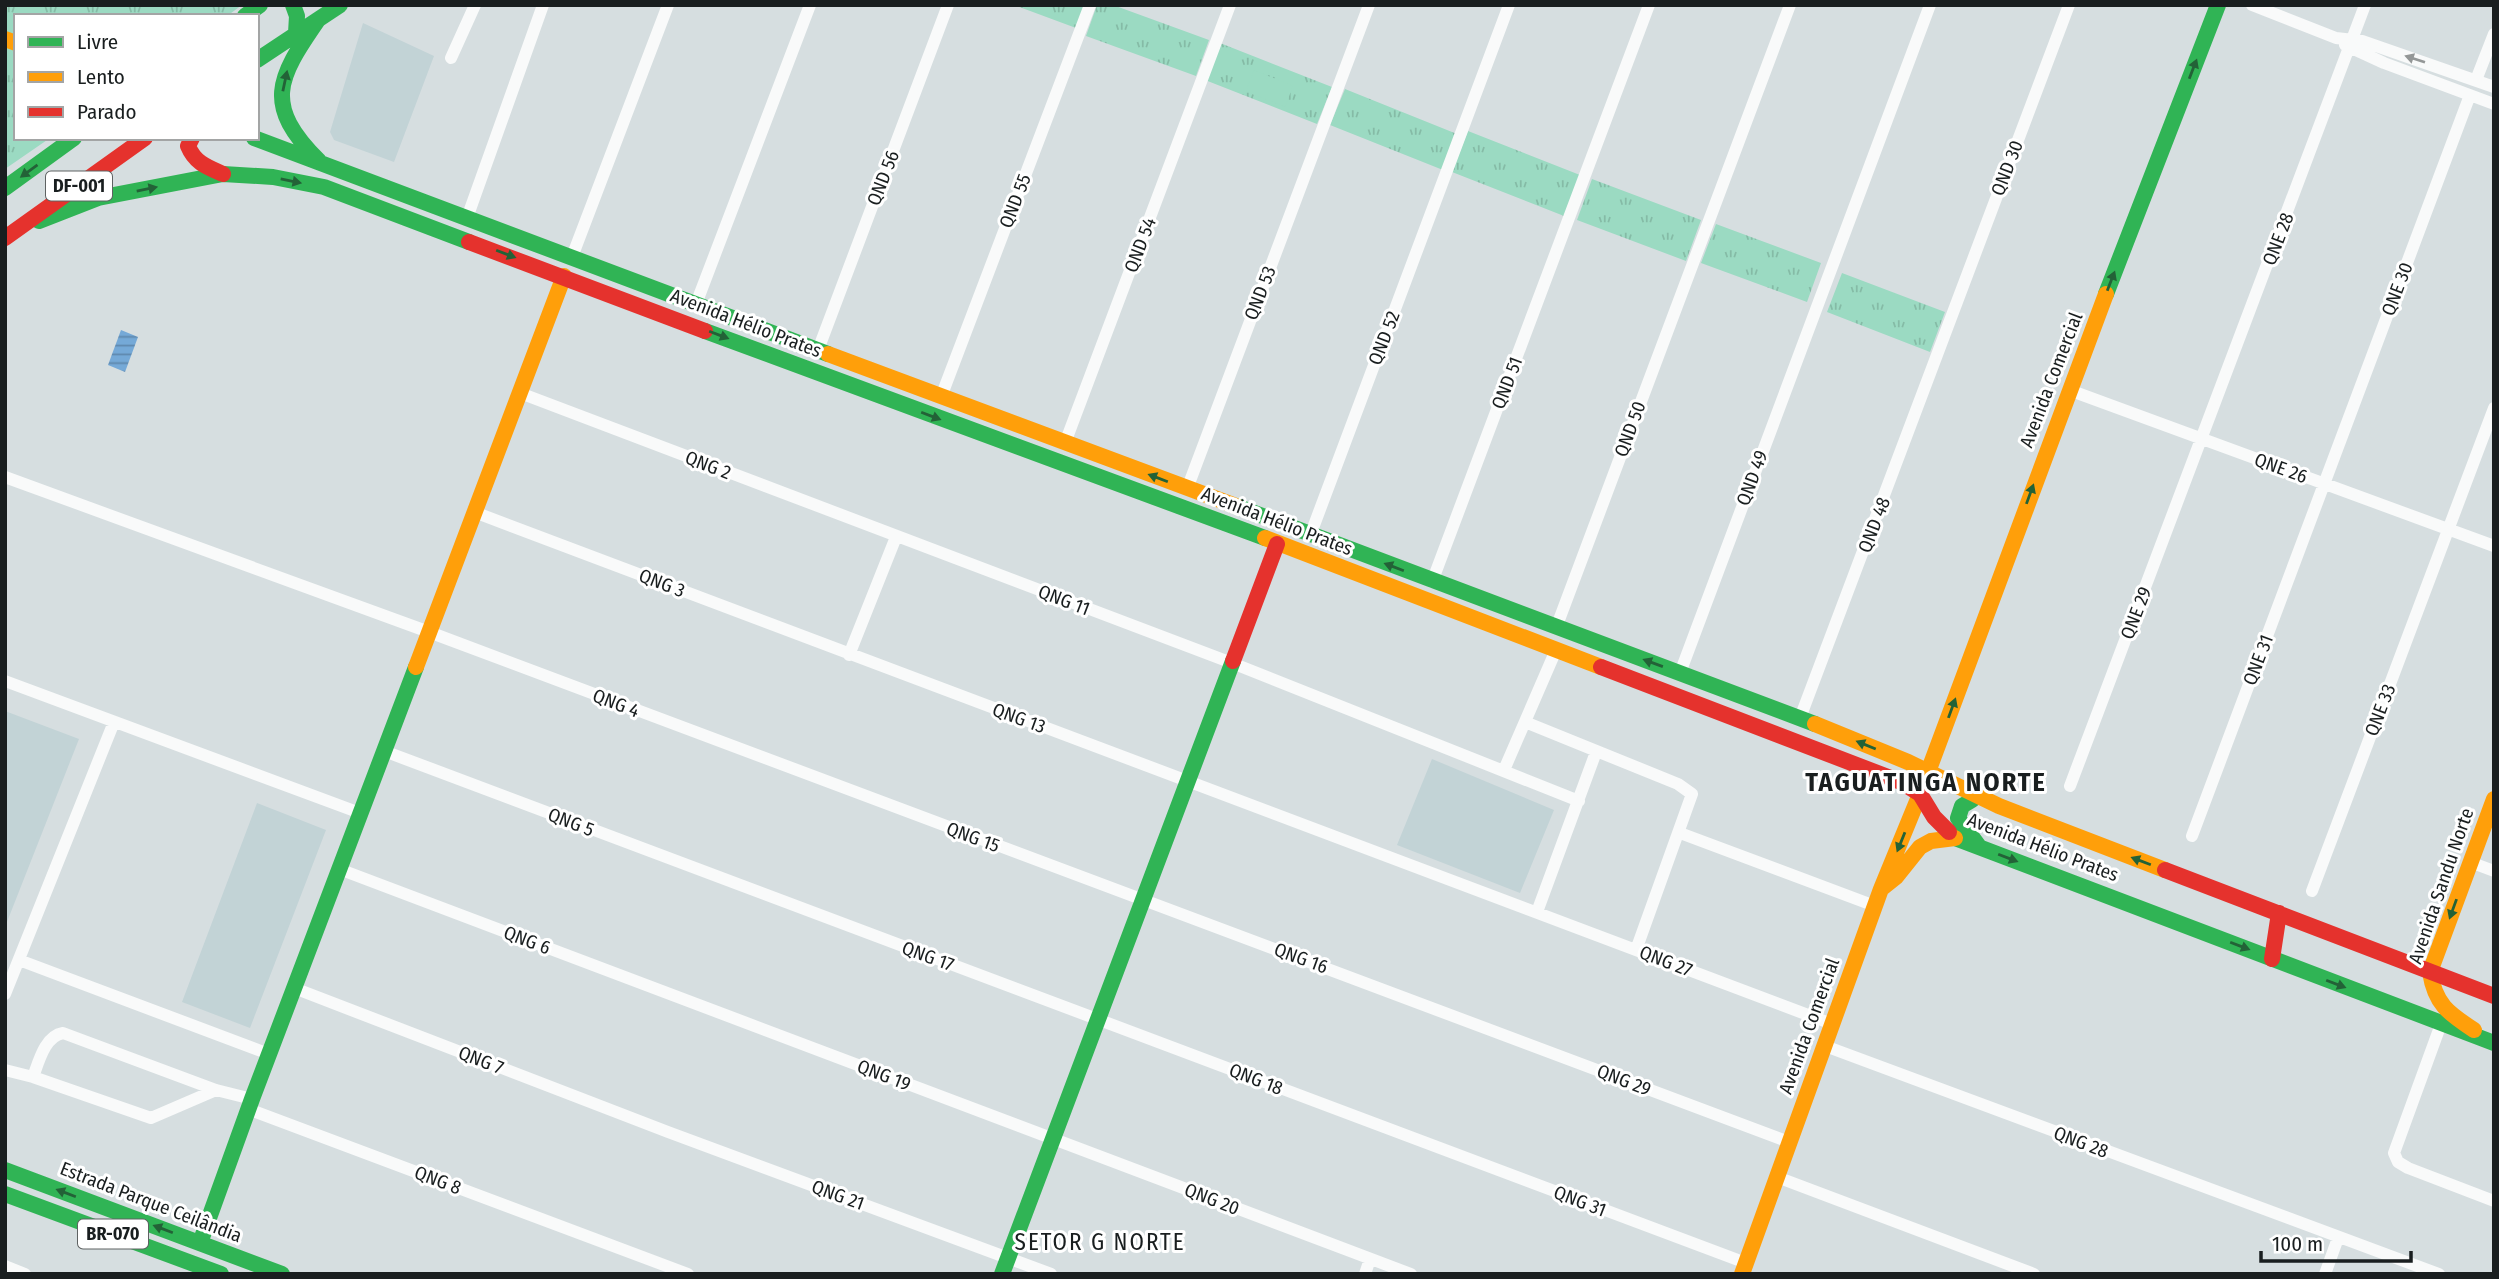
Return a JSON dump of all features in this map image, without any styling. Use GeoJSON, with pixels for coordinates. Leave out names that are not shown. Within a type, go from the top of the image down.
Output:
{"type":"FeatureCollection","features":[{"type":"Feature","properties":{"kind":"main road"},"geometry":{"type":"LineString","coordinates":[[293,5],[297,16],[296,33]]}},
{"type":"Feature","properties":{"kind":"main road","name":"Avenida Comercial"},"geometry":{"type":"LineString","coordinates":[[1928,772],[2069,390],[2218,5]]}},
{"type":"Feature","properties":{"kind":"main road"},"geometry":{"type":"LineString","coordinates":[[259,59],[325,11]]}},
{"type":"Feature","properties":{"kind":"main road"},"geometry":{"type":"LineString","coordinates":[[319,161],[291,130],[282,104],[282,87],[285,72],[325,11]]}},
{"type":"Feature","properties":{"kind":"main road","name":"DF-001"},"geometry":{"type":"LineString","coordinates":[[5,188],[71,140]]}},
{"type":"Feature","properties":{"kind":"main road","name":"DF-001"},"geometry":{"type":"LineString","coordinates":[[9,236],[142,140]]}},
{"type":"Feature","properties":{"kind":"main road"},"geometry":{"type":"LineString","coordinates":[[191,140],[188,146],[192,157],[202,165],[223,174]]}},
{"type":"Feature","properties":{"kind":"main road","name":"Avenida Hélio Prates"},"geometry":{"type":"LineString","coordinates":[[259,140],[1800,718],[1928,772],[1999,806],[2494,996]]}},
{"type":"Feature","properties":{"kind":"main road","name":"Avenida Hélio Prates"},"geometry":{"type":"LineString","coordinates":[[9,236],[57,213],[98,198],[223,174],[273,177],[324,187],[1235,527],[1901,782],[1920,794],[1934,817],[1955,838],[2493,1042]]}},
{"type":"Feature","properties":{"kind":"main road"},"geometry":{"type":"LineString","coordinates":[[200,1243],[250,1104],[564,276]]}},
{"type":"Feature","properties":{"kind":"main road"},"geometry":{"type":"LineString","coordinates":[[801,367],[823,366],[874,382],[889,378]]}},
{"type":"Feature","properties":{"kind":"main road"},"geometry":{"type":"LineString","coordinates":[[1235,527],[1236,524],[1242,523],[1298,542],[1306,541],[1310,536]]}},
{"type":"Feature","properties":{"kind":"main road"},"geometry":{"type":"LineString","coordinates":[[1002,1274],[1277,544]]}},
{"type":"Feature","properties":{"kind":"main road"},"geometry":{"type":"LineString","coordinates":[[1556,650],[1582,651],[1614,664],[1621,660],[1619,651]]}},
{"type":"Feature","properties":{"kind":"main road"},"geometry":{"type":"LineString","coordinates":[[1920,794],[1941,793],[1999,806]]}},
{"type":"Feature","properties":{"kind":"main road","name":"Avenida Comercial"},"geometry":{"type":"LineString","coordinates":[[1744,1269],[1875,906],[1920,794]]}},
{"type":"Feature","properties":{"kind":"main road","name":"Avenida Sandu Norte"},"geometry":{"type":"LineString","coordinates":[[2493,1042],[2448,1013],[2439,1004],[2432,990],[2430,972],[2494,799]]}},
{"type":"Feature","properties":{"kind":"main road"},"geometry":{"type":"LineString","coordinates":[[1972,800],[1962,806],[1958,818],[1980,847]]}},
{"type":"Feature","properties":{"kind":"main road"},"geometry":{"type":"LineString","coordinates":[[1881,890],[1898,876],[1923,844],[1933,839],[1955,838]]}},
{"type":"Feature","properties":{"kind":"main road"},"geometry":{"type":"LineString","coordinates":[[2272,959],[2279,913]]}},
{"type":"Feature","properties":{"kind":"main road","name":"Estrada Parque Ceilândia"},"geometry":{"type":"LineString","coordinates":[[5,1170],[282,1274]]}},
{"type":"Feature","properties":{"kind":"main road","name":"BR-070"},"geometry":{"type":"LineString","coordinates":[[5,1194],[221,1274]]}},
{"type":"Feature","properties":{"kind":"street"},"geometry":{"type":"LineString","coordinates":[[451,58],[475,5]]}},
{"type":"Feature","properties":{"kind":"street"},"geometry":{"type":"LineString","coordinates":[[467,218],[543,5]]}},
{"type":"Feature","properties":{"kind":"street"},"geometry":{"type":"LineString","coordinates":[[572,257],[668,5]]}},
{"type":"Feature","properties":{"kind":"street"},"geometry":{"type":"LineString","coordinates":[[696,304],[810,5]]}},
{"type":"Feature","properties":{"kind":"street","name":"QND 56"},"geometry":{"type":"LineString","coordinates":[[818,350],[948,5]]}},
{"type":"Feature","properties":{"kind":"street","name":"QND 55"},"geometry":{"type":"LineString","coordinates":[[941,397],[1090,5]]}},
{"type":"Feature","properties":{"kind":"street","name":"QND 54"},"geometry":{"type":"LineString","coordinates":[[1065,443],[1230,5]]}},
{"type":"Feature","properties":{"kind":"street","name":"QND 53"},"geometry":{"type":"LineString","coordinates":[[1187,489],[1368,5]]}},
{"type":"Feature","properties":{"kind":"street","name":"QND 52"},"geometry":{"type":"LineString","coordinates":[[1310,536],[1509,5]]}},
{"type":"Feature","properties":{"kind":"street","name":"QND 51"},"geometry":{"type":"LineString","coordinates":[[1432,582],[1649,5]]}},
{"type":"Feature","properties":{"kind":"street","name":"QND 50"},"geometry":{"type":"LineString","coordinates":[[1556,628],[1790,5]]}},
{"type":"Feature","properties":{"kind":"street","name":"QND 49"},"geometry":{"type":"LineString","coordinates":[[1680,673],[1930,5]]}},
{"type":"Feature","properties":{"kind":"street","name":"QND 30"},"geometry":{"type":"LineString","coordinates":[[1946,330],[2069,5]]}},
{"type":"Feature","properties":{"kind":"street"},"geometry":{"type":"LineString","coordinates":[[2252,5],[2494,104]]}},
{"type":"Feature","properties":{"kind":"street","name":"QNE 28"},"geometry":{"type":"LineString","coordinates":[[2203,439],[2365,5]]}},
{"type":"Feature","properties":{"kind":"street"},"geometry":{"type":"LineString","coordinates":[[2476,80],[2494,34]]}},
{"type":"Feature","properties":{"kind":"street"},"geometry":{"type":"LineString","coordinates":[[2351,44],[2494,87]]}},
{"type":"Feature","properties":{"kind":"street","name":"QNE 30"},"geometry":{"type":"LineString","coordinates":[[2324,484],[2470,95]]}},
{"type":"Feature","properties":{"kind":"street","name":"QND 48"},"geometry":{"type":"LineString","coordinates":[[1800,718],[1946,330]]}},
{"type":"Feature","properties":{"kind":"street","name":"QNE 26"},"geometry":{"type":"LineString","coordinates":[[2069,390],[2494,546]]}},
{"type":"Feature","properties":{"kind":"street","name":"QNG 2"},"geometry":{"type":"LineString","coordinates":[[520,393],[896,537]]}},
{"type":"Feature","properties":{"kind":"street","name":"QNE 33"},"geometry":{"type":"LineString","coordinates":[[2312,891],[2494,408]]}},
{"type":"Feature","properties":{"kind":"street","name":"QNE 29"},"geometry":{"type":"LineString","coordinates":[[2070,786],[2203,439]]}},
{"type":"Feature","properties":{"kind":"street","name":"QNG 4"},"geometry":{"type":"LineString","coordinates":[[5,477],[429,632],[803,774]]}},
{"type":"Feature","properties":{"kind":"street","name":"QNE 31"},"geometry":{"type":"LineString","coordinates":[[2192,836],[2324,484]]}},
{"type":"Feature","properties":{"kind":"street","name":"QNG 3"},"geometry":{"type":"LineString","coordinates":[[474,512],[849,655]]}},
{"type":"Feature","properties":{"kind":"street"},"geometry":{"type":"LineString","coordinates":[[849,655],[896,537]]}},
{"type":"Feature","properties":{"kind":"street","name":"QNG 11"},"geometry":{"type":"LineString","coordinates":[[896,537],[1232,663],[1579,801]]}},
{"type":"Feature","properties":{"kind":"street"},"geometry":{"type":"LineString","coordinates":[[1504,770],[1556,650]]}},
{"type":"Feature","properties":{"kind":"street","name":"QNG 13"},"geometry":{"type":"LineString","coordinates":[[849,655],[1500,898]]}},
{"type":"Feature","properties":{"kind":"street"},"geometry":{"type":"LineString","coordinates":[[5,681],[360,813]]}},
{"type":"Feature","properties":{"kind":"street"},"geometry":{"type":"LineString","coordinates":[[5,994],[114,722]]}},
{"type":"Feature","properties":{"kind":"street"},"geometry":{"type":"LineString","coordinates":[[1525,722],[1678,784],[1691,792],[1692,799],[1636,950]]}},
{"type":"Feature","properties":{"kind":"street","name":"QNG 5"},"geometry":{"type":"LineString","coordinates":[[384,751],[759,892]]}},
{"type":"Feature","properties":{"kind":"street"},"geometry":{"type":"LineString","coordinates":[[1537,912],[1596,751]]}},
{"type":"Feature","properties":{"kind":"street","name":"QNG 15"},"geometry":{"type":"LineString","coordinates":[[803,774],[1143,900]]}},
{"type":"Feature","properties":{"kind":"street"},"geometry":{"type":"LineString","coordinates":[[1680,833],[1875,906]]}},
{"type":"Feature","properties":{"kind":"street"},"geometry":{"type":"LineString","coordinates":[[2470,862],[2494,870]]}},
{"type":"Feature","properties":{"kind":"street","name":"QNG 6"},"geometry":{"type":"LineString","coordinates":[[339,869],[715,1011]]}},
{"type":"Feature","properties":{"kind":"street","name":"QNG 17"},"geometry":{"type":"LineString","coordinates":[[759,892],[1098,1019]]}},
{"type":"Feature","properties":{"kind":"street","name":"QNG 27"},"geometry":{"type":"LineString","coordinates":[[1500,898],[1832,1024]]}},
{"type":"Feature","properties":{"kind":"street","name":"QNG 16"},"geometry":{"type":"LineString","coordinates":[[1143,900],[1458,1017]]}},
{"type":"Feature","properties":{"kind":"street"},"geometry":{"type":"LineString","coordinates":[[19,960],[269,1054]]}},
{"type":"Feature","properties":{"kind":"street","name":"QNG 7"},"geometry":{"type":"LineString","coordinates":[[294,988],[668,1132]]}},
{"type":"Feature","properties":{"kind":"street","name":"QNG 19"},"geometry":{"type":"LineString","coordinates":[[715,1011],[1053,1139]]}},
{"type":"Feature","properties":{"kind":"street","name":"QNG 29"},"geometry":{"type":"LineString","coordinates":[[1458,1017],[1789,1142]]}},
{"type":"Feature","properties":{"kind":"street","name":"QNG 18"},"geometry":{"type":"LineString","coordinates":[[1098,1019],[1414,1139]]}},
{"type":"Feature","properties":{"kind":"street"},"geometry":{"type":"LineString","coordinates":[[2441,1024],[2394,1153],[2398,1162],[2407,1168],[2494,1201]]}},
{"type":"Feature","properties":{"kind":"street","name":"QNG 8"},"geometry":{"type":"LineString","coordinates":[[33,1077],[50,1039],[56,1034],[64,1033],[688,1274]]}},
{"type":"Feature","properties":{"kind":"street","name":"QNG 28"},"geometry":{"type":"LineString","coordinates":[[1825,1046],[2439,1274]]}},
{"type":"Feature","properties":{"kind":"street"},"geometry":{"type":"LineString","coordinates":[[5,1070],[151,1118],[216,1090]]}},
{"type":"Feature","properties":{"kind":"street","name":"QNG 21"},"geometry":{"type":"LineString","coordinates":[[668,1132],[1051,1274]]}},
{"type":"Feature","properties":{"kind":"street","name":"QNG 20"},"geometry":{"type":"LineString","coordinates":[[1053,1139],[1411,1274]]}},
{"type":"Feature","properties":{"kind":"street","name":"QNG 31"},"geometry":{"type":"LineString","coordinates":[[1414,1139],[1744,1269]]}},
{"type":"Feature","properties":{"kind":"street"},"geometry":{"type":"LineString","coordinates":[[1777,1177],[2034,1274]]}},
{"type":"Feature","properties":{"kind":"street"},"geometry":{"type":"LineString","coordinates":[[2325,1274],[2338,1238]]}},
{"type":"Feature","properties":{"kind":"street"},"geometry":{"type":"LineString","coordinates":[[1365,1274],[1370,1259]]}},
{"type":"Feature","properties":{"kind":"street"},"geometry":{"type":"LineString","coordinates":[[5,1266],[25,1274]]}},
{"type":"Feature","properties":{"kind":"shaded area"},"geometry":{"type":"Polygon","coordinates":[[[363,23],[434,56],[394,162],[334,140],[330,132],[363,23]]]}},
{"type":"Feature","properties":{"kind":"shaded area"},"geometry":{"type":"Polygon","coordinates":[[[5,711],[79,739],[5,927],[5,711]]]}},
{"type":"Feature","properties":{"kind":"shaded area"},"geometry":{"type":"Polygon","coordinates":[[[1432,759],[1554,810],[1520,893],[1397,845],[1432,759]]]}},
{"type":"Feature","properties":{"kind":"shaded area"},"geometry":{"type":"Polygon","coordinates":[[[257,803],[326,830],[250,1028],[182,1002],[257,803]]]}},
{"type":"Feature","properties":{"kind":"green space"},"geometry":{"type":"Polygon","coordinates":[[[5,5],[242,5],[230,14],[14,14],[14,140],[47,140],[5,169],[5,5]]]}},
{"type":"Feature","properties":{"kind":"green space"},"geometry":{"type":"Polygon","coordinates":[[[1014,5],[1085,5],[1076,28],[1014,5]]]}},
{"type":"Feature","properties":{"kind":"green space"},"geometry":{"type":"Polygon","coordinates":[[[1097,5],[1113,5],[1209,40],[1196,76],[1086,36],[1097,5]]]}},
{"type":"Feature","properties":{"kind":"green space"},"geometry":{"type":"Polygon","coordinates":[[[1220,43],[1332,87],[1317,124],[1205,80],[1220,43]]]}},
{"type":"Feature","properties":{"kind":"green space"},"geometry":{"type":"Polygon","coordinates":[[[1254,70],[1293,86],[1285,107],[1246,91],[1254,70]]]}},
{"type":"Feature","properties":{"kind":"green space"},"geometry":{"type":"Polygon","coordinates":[[[1345,89],[1457,134],[1443,170],[1330,125],[1345,89]]]}},
{"type":"Feature","properties":{"kind":"green space"},"geometry":{"type":"Polygon","coordinates":[[[1468,131],[1580,175],[1564,216],[1452,172],[1468,131]]]}},
{"type":"Feature","properties":{"kind":"green space"},"geometry":{"type":"Polygon","coordinates":[[[1592,179],[1701,220],[1686,261],[1577,220],[1592,179]]]}},
{"type":"Feature","properties":{"kind":"green space"},"geometry":{"type":"Polygon","coordinates":[[[1716,224],[1821,263],[1807,302],[1701,263],[1716,224]]]}},
{"type":"Feature","properties":{"kind":"green space"},"geometry":{"type":"Polygon","coordinates":[[[1842,273],[1945,312],[1930,352],[1827,312],[1842,273]]]}},
{"type":"Feature","properties":{"kind":"water"},"geometry":{"type":"Polygon","coordinates":[[[121,330],[138,337],[125,372],[108,365],[121,330]]]}},
{"type":"Feature","properties":{"kind":"traffic: fast"},"geometry":{"type":"LineString","coordinates":[[248,14],[260,5]]}},
{"type":"Feature","properties":{"kind":"traffic: fast"},"geometry":{"type":"LineString","coordinates":[[293,5],[297,16],[296,33]]}},
{"type":"Feature","properties":{"kind":"traffic: fast"},"geometry":{"type":"LineString","coordinates":[[259,59],[340,5]]}},
{"type":"Feature","properties":{"kind":"traffic: fast"},"geometry":{"type":"LineString","coordinates":[[2106,294],[2218,5]]}},
{"type":"Feature","properties":{"kind":"traffic: fast"},"geometry":{"type":"LineString","coordinates":[[318,20],[293,59],[282,92],[283,107],[289,124],[319,161]]}},
{"type":"Feature","properties":{"kind":"traffic: fast"},"geometry":{"type":"LineString","coordinates":[[5,188],[71,140]]}},
{"type":"Feature","properties":{"kind":"traffic: fast"},"geometry":{"type":"LineString","coordinates":[[259,140],[828,354]]}},
{"type":"Feature","properties":{"kind":"traffic: fast"},"geometry":{"type":"LineString","coordinates":[[39,221],[98,198],[223,174],[273,177],[324,187],[469,242]]}},
{"type":"Feature","properties":{"kind":"traffic: fast"},"geometry":{"type":"LineString","coordinates":[[705,331],[1265,538]]}},
{"type":"Feature","properties":{"kind":"traffic: fast"},"geometry":{"type":"LineString","coordinates":[[1236,506],[1815,724]]}},
{"type":"Feature","properties":{"kind":"traffic: fast"},"geometry":{"type":"LineString","coordinates":[[1002,1274],[1233,661]]}},
{"type":"Feature","properties":{"kind":"traffic: fast"},"geometry":{"type":"LineString","coordinates":[[200,1243],[416,667]]}},
{"type":"Feature","properties":{"kind":"traffic: fast"},"geometry":{"type":"LineString","coordinates":[[1972,800],[1962,806],[1958,818],[1978,845]]}},
{"type":"Feature","properties":{"kind":"traffic: fast"},"geometry":{"type":"LineString","coordinates":[[1949,832],[1955,838],[2494,1043]]}},
{"type":"Feature","properties":{"kind":"traffic: fast"},"geometry":{"type":"LineString","coordinates":[[5,1170],[282,1274]]}},
{"type":"Feature","properties":{"kind":"traffic: fast"},"geometry":{"type":"LineString","coordinates":[[5,1194],[221,1274]]}},
{"type":"Feature","properties":{"kind":"traffic: slow"},"geometry":{"type":"LineString","coordinates":[[5,39],[14,42]]}},
{"type":"Feature","properties":{"kind":"traffic: slow"},"geometry":{"type":"LineString","coordinates":[[416,667],[564,276]]}},
{"type":"Feature","properties":{"kind":"traffic: slow"},"geometry":{"type":"LineString","coordinates":[[1928,772],[2106,294]]}},
{"type":"Feature","properties":{"kind":"traffic: slow"},"geometry":{"type":"LineString","coordinates":[[828,354],[1236,506]]}},
{"type":"Feature","properties":{"kind":"traffic: slow"},"geometry":{"type":"LineString","coordinates":[[1265,538],[1601,667]]}},
{"type":"Feature","properties":{"kind":"traffic: slow"},"geometry":{"type":"LineString","coordinates":[[1815,724],[1908,762],[1999,806],[2165,870]]}},
{"type":"Feature","properties":{"kind":"traffic: slow"},"geometry":{"type":"LineString","coordinates":[[1742,1274],[1881,889],[1920,794]]}},
{"type":"Feature","properties":{"kind":"traffic: slow"},"geometry":{"type":"LineString","coordinates":[[2474,1030],[2444,1007],[2435,992],[2430,972],[2494,799]]}},
{"type":"Feature","properties":{"kind":"traffic: slow"},"geometry":{"type":"LineString","coordinates":[[1881,889],[1896,877],[1920,847],[1931,841],[1955,838]]}},
{"type":"Feature","properties":{"kind":"traffic: jam"},"geometry":{"type":"LineString","coordinates":[[5,238],[142,140]]}},
{"type":"Feature","properties":{"kind":"traffic: jam"},"geometry":{"type":"LineString","coordinates":[[191,140],[188,146],[194,157],[223,174]]}},
{"type":"Feature","properties":{"kind":"traffic: jam"},"geometry":{"type":"LineString","coordinates":[[469,242],[705,331]]}},
{"type":"Feature","properties":{"kind":"traffic: jam"},"geometry":{"type":"LineString","coordinates":[[1233,661],[1277,544]]}},
{"type":"Feature","properties":{"kind":"traffic: jam"},"geometry":{"type":"LineString","coordinates":[[1601,667],[1901,782],[1920,794],[1934,817],[1949,832]]}},
{"type":"Feature","properties":{"kind":"traffic: jam"},"geometry":{"type":"LineString","coordinates":[[2165,870],[2494,996]]}},
{"type":"Feature","properties":{"kind":"traffic: jam"},"geometry":{"type":"LineString","coordinates":[[2272,959],[2279,913]]}},
{"type":"Feature","properties":{"kind":"district","name":"TAGUATINGA NORTE"},"geometry":{"type":"Point","coordinates":[1926,782]}},
{"type":"Feature","properties":{"kind":"district","name":"SETOR G NORTE"},"geometry":{"type":"Point","coordinates":[1100,1242]}}]}
